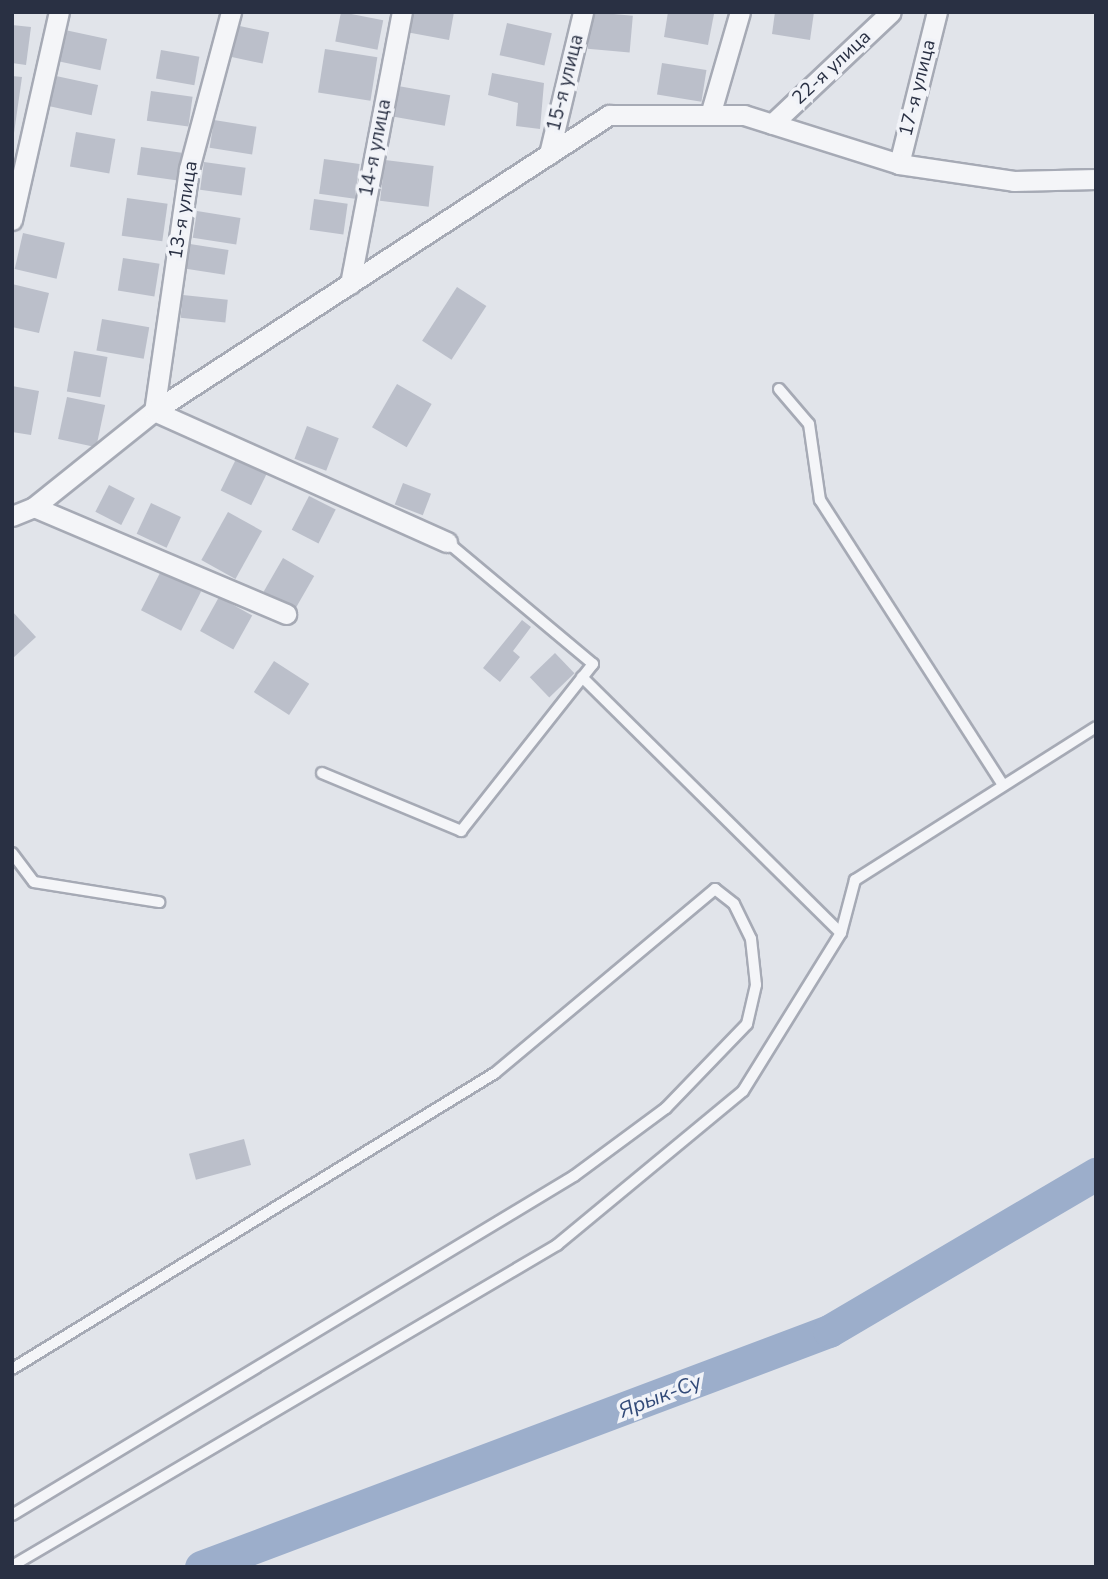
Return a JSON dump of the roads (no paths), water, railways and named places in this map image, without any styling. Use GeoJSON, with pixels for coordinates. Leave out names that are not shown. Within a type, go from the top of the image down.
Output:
{"type":"FeatureCollection","features":[{"type":"Feature","properties":{"kind":"street"},"geometry":{"type":"LineString","coordinates":[[12,220],[59,12]]}},
{"type":"Feature","properties":{"kind":"street","name":"13-я улица"},"geometry":{"type":"LineString","coordinates":[[154,411],[189,169],[231,12]]}},
{"type":"Feature","properties":{"kind":"street","name":"14-я улица"},"geometry":{"type":"LineString","coordinates":[[350,284],[402,12]]}},
{"type":"Feature","properties":{"kind":"street","name":"15-я улица"},"geometry":{"type":"LineString","coordinates":[[549,154],[583,12]]}},
{"type":"Feature","properties":{"kind":"street"},"geometry":{"type":"LineString","coordinates":[[710,115],[740,12]]}},
{"type":"Feature","properties":{"kind":"street","name":"22-я улица"},"geometry":{"type":"LineString","coordinates":[[772,124],[891,12]]}},
{"type":"Feature","properties":{"kind":"street","name":"17-я улица"},"geometry":{"type":"LineString","coordinates":[[899,164],[937,12]]}},
{"type":"Feature","properties":{"kind":"street"},"geometry":{"type":"LineString","coordinates":[[12,516],[34,507],[154,411],[610,115],[710,115],[772,124],[899,164],[1014,181],[1096,179]]}},
{"type":"Feature","properties":{"kind":"street"},"geometry":{"type":"LineString","coordinates":[[154,411],[447,542]]}},
{"type":"Feature","properties":{"kind":"street"},"geometry":{"type":"LineString","coordinates":[[34,507],[286,614]]}},
{"type":"Feature","properties":{"kind":"lane"},"geometry":{"type":"LineString","coordinates":[[779,389],[809,424],[820,500],[1003,785]]}},
{"type":"Feature","properties":{"kind":"lane"},"geometry":{"type":"LineString","coordinates":[[322,773],[461,831],[593,664],[447,542]]}},
{"type":"Feature","properties":{"kind":"lane"},"geometry":{"type":"LineString","coordinates":[[582,677],[841,933]]}},
{"type":"Feature","properties":{"kind":"lane"},"geometry":{"type":"LineString","coordinates":[[12,1566],[557,1245],[743,1091],[841,933],[855,880],[1096,727]]}},
{"type":"Feature","properties":{"kind":"lane"},"geometry":{"type":"LineString","coordinates":[[12,853],[34,882],[159,902]]}},
{"type":"Feature","properties":{"kind":"lane"},"geometry":{"type":"LineString","coordinates":[[12,1369],[495,1073],[715,888],[734,904],[751,939],[756,985],[747,1024],[666,1108],[574,1176],[12,1515]]}},
{"type":"Feature","properties":{"kind":"waterway","name":"Ярык-Су"},"geometry":{"type":"LineString","coordinates":[[201,1567],[829,1331],[1096,1174]]}}]}
